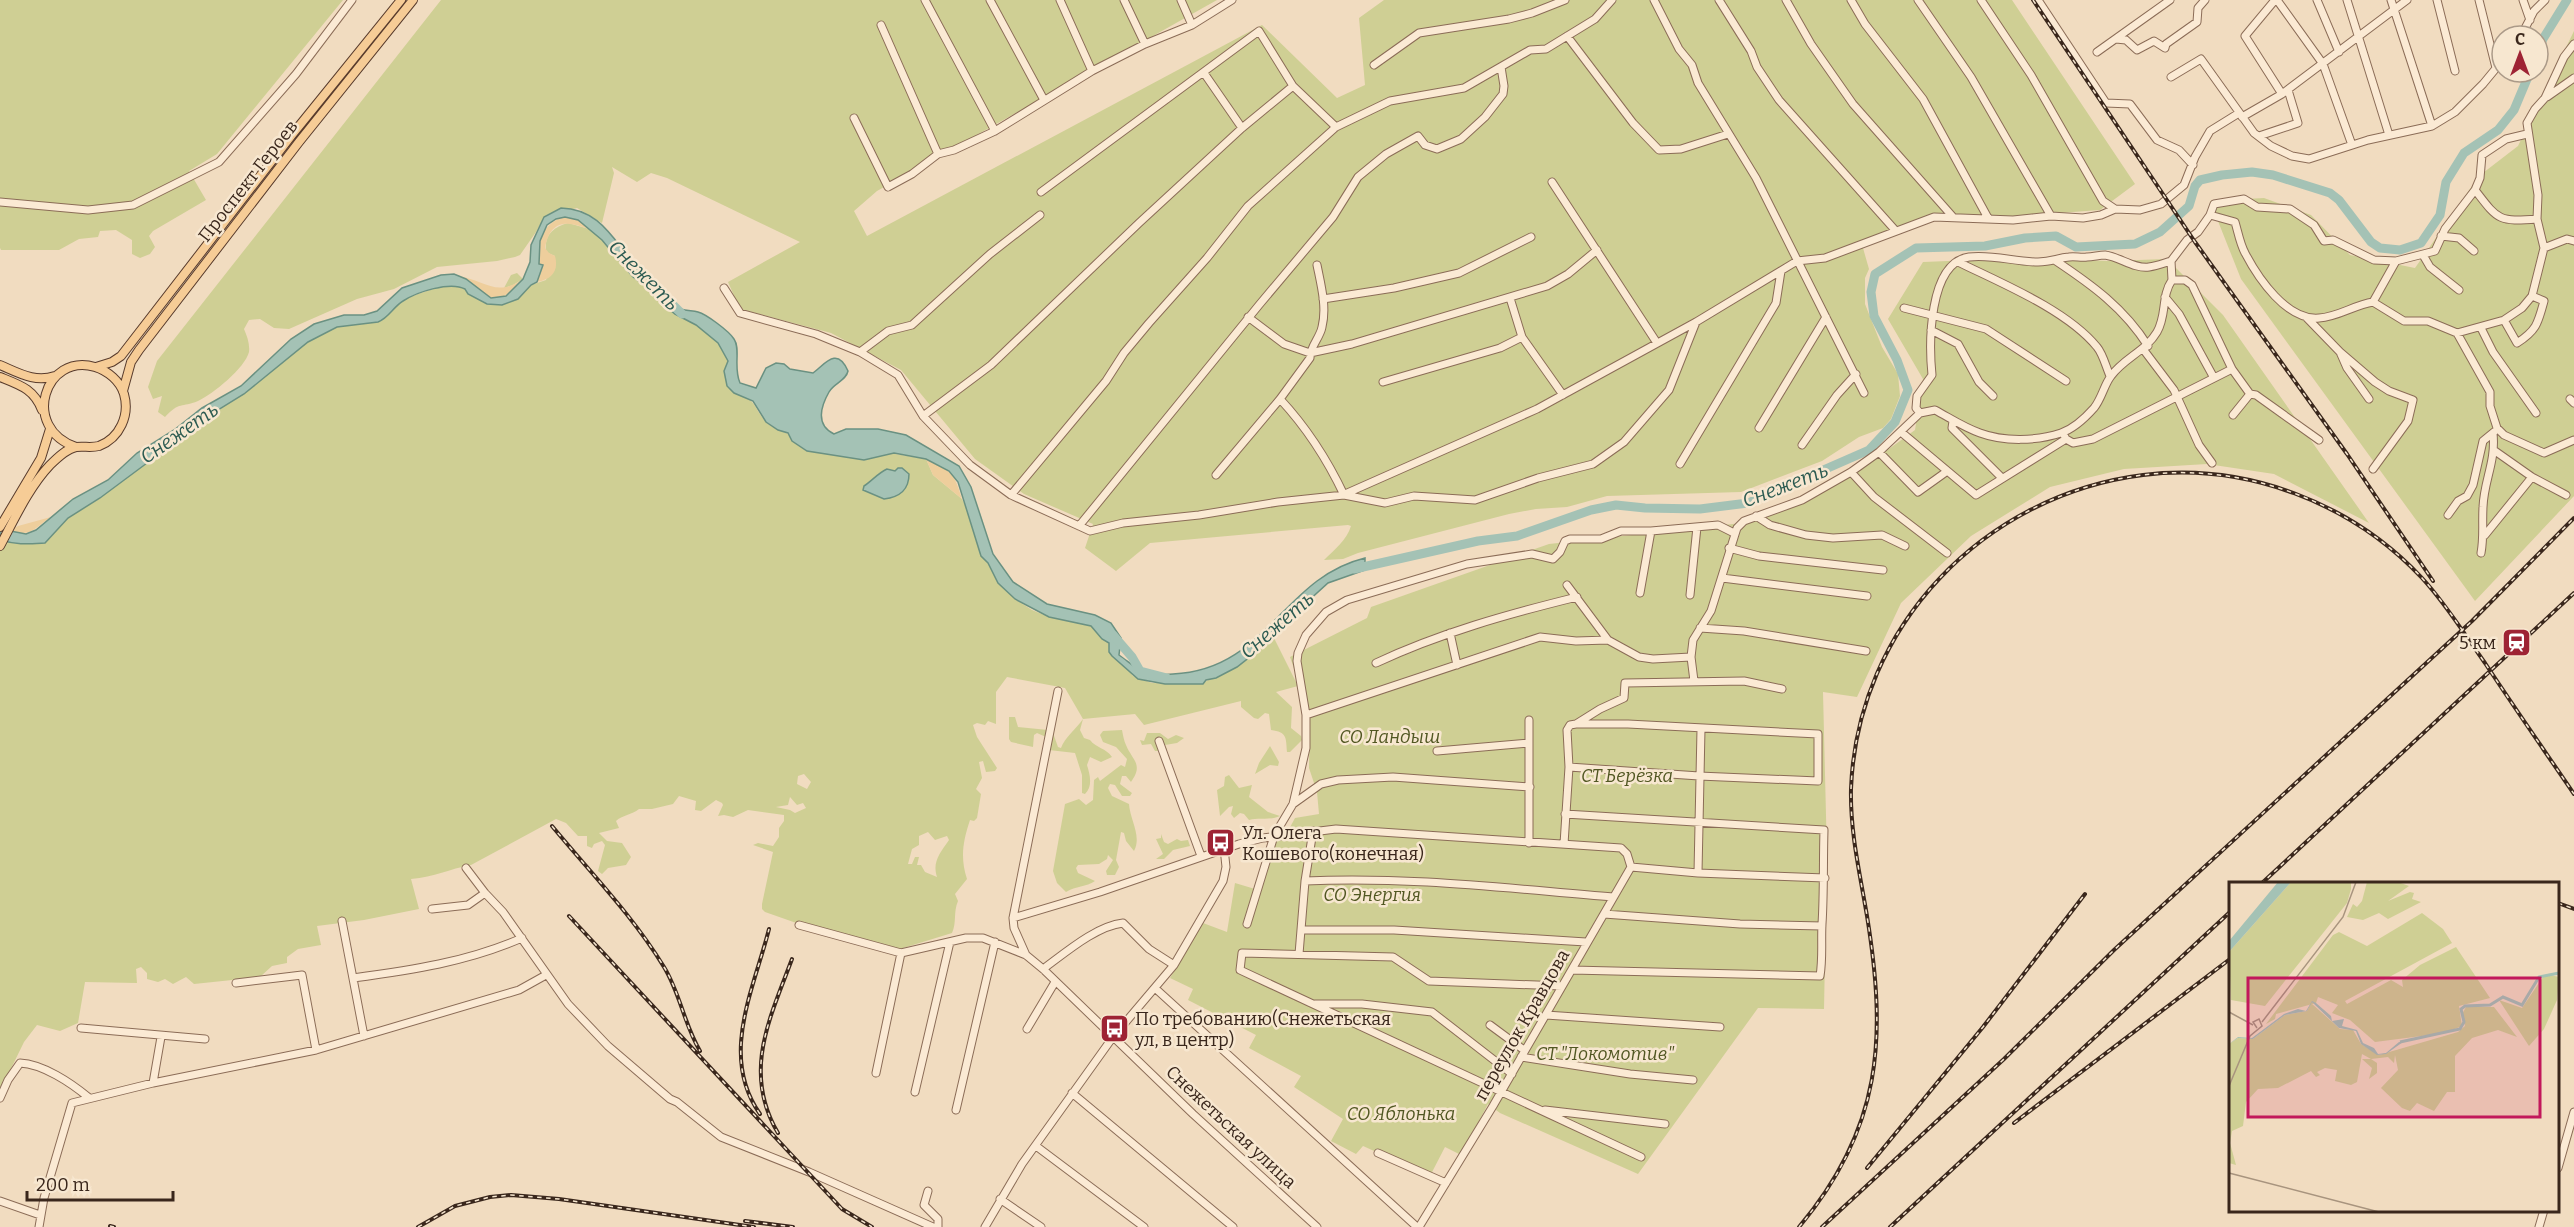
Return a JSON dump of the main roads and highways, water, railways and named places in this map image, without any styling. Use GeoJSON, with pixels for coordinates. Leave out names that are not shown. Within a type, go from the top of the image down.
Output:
{"type":"FeatureCollection","features":[{"type":"Feature","properties":{"kind":"main road","name":"Проспект Героев"},"geometry":{"type":"LineString","coordinates":[[0,365],[30,378],[47,378],[80,365],[96,367],[112,362],[120,356],[298,127],[401,0]]}},
{"type":"Feature","properties":{"kind":"main road","name":"Проспект Героев"},"geometry":{"type":"LineString","coordinates":[[0,527],[10,518],[46,469],[59,456],[76,447],[98,446],[116,433],[126,413],[123,391],[131,362],[138,350],[299,142],[413,0]]}},
{"type":"Feature","properties":{"kind":"main road"},"geometry":{"type":"LineString","coordinates":[[96,367],[117,380],[123,391]]}},
{"type":"Feature","properties":{"kind":"main road"},"geometry":{"type":"LineString","coordinates":[[45,418],[45,394],[58,374]]}},
{"type":"Feature","properties":{"kind":"main road"},"geometry":{"type":"LineString","coordinates":[[0,376],[29,388],[38,399],[50,429],[66,444],[76,447]]}},
{"type":"Feature","properties":{"kind":"main road"},"geometry":{"type":"LineString","coordinates":[[10,518],[41,458],[50,429]]}},
{"type":"Feature","properties":{"kind":"main road","name":"Проспект Героев"},"geometry":{"type":"LineString","coordinates":[[0,546],[10,518]]}},
{"type":"Feature","properties":{"kind":"water"},"geometry":{"type":"Polygon","coordinates":[[[561,208],[575,210],[598,222],[641,271],[660,285],[671,304],[681,309],[702,313],[727,332],[736,343],[740,383],[756,388],[766,368],[776,363],[784,364],[790,369],[813,373],[831,359],[840,360],[848,371],[826,397],[821,415],[824,426],[834,434],[846,429],[878,429],[906,435],[959,466],[971,487],[993,554],[1013,582],[1047,604],[1095,615],[1111,623],[1121,638],[1119,655],[1142,671],[1156,675],[1205,669],[1231,657],[1253,641],[1313,584],[1337,569],[1365,558],[1365,570],[1328,583],[1295,613],[1274,638],[1237,667],[1216,678],[1206,680],[1203,684],[1165,684],[1138,679],[1112,656],[1109,652],[1109,643],[1102,639],[1091,626],[1049,617],[1015,599],[998,583],[988,563],[981,556],[958,482],[949,471],[926,459],[894,453],[864,460],[807,451],[792,441],[788,433],[766,422],[753,401],[734,393],[727,386],[724,371],[728,361],[718,343],[696,325],[675,314],[655,297],[651,290],[633,277],[602,240],[578,220],[565,217],[556,219],[547,225],[540,241],[539,264],[543,265],[537,282],[518,299],[502,305],[487,304],[468,294],[465,289],[442,287],[409,298],[378,322],[337,327],[308,342],[244,394],[221,408],[100,498],[68,518],[45,543],[27,544],[0,540],[0,529],[26,534],[36,530],[73,499],[108,480],[137,453],[174,430],[202,408],[241,386],[291,339],[314,324],[344,315],[364,315],[377,311],[402,288],[441,275],[454,274],[466,279],[491,298],[506,296],[523,279],[530,262],[531,245],[544,217],[561,208]]]}},
{"type":"Feature","properties":{"kind":"water"},"geometry":{"type":"Polygon","coordinates":[[[902,468],[909,474],[905,488],[899,494],[884,499],[863,490],[864,486],[887,469],[895,471],[902,468]]]}},
{"type":"Feature","properties":{"kind":"waterway","name":"Снежеть"},"geometry":{"type":"LineString","coordinates":[[2550,28],[2567,0]]}},
{"type":"Feature","properties":{"kind":"waterway","name":"Снежеть"},"geometry":{"type":"LineString","coordinates":[[1354,569],[1478,541],[1517,536],[1591,510],[1616,505],[1700,509],[1748,503],[1869,450],[1895,422],[1908,390],[1897,360],[1874,316],[1871,292],[1875,274],[1916,248],[1985,246],[2025,238],[2056,236],[2076,247],[2135,244],[2160,232],[2189,206],[2195,186],[2200,180],[2252,172],[2273,175],[2330,193],[2339,200],[2371,242],[2380,248],[2400,250],[2421,243],[2440,215],[2446,182],[2464,153],[2498,130],[2514,110],[2525,84]]}},
{"type":"Feature","properties":{"kind":"waterway","name":"Снежеть"},"geometry":{"type":"LineString","coordinates":[[660,292],[682,314]]}},
{"type":"Feature","properties":{"kind":"waterway","name":"Снежеть"},"geometry":{"type":"LineString","coordinates":[[1113,635],[1132,657],[1140,671],[1167,678]]}},
{"type":"Feature","properties":{"kind":"railway"},"geometry":{"type":"LineString","coordinates":[[2033,0],[2195,242],[2347,454],[2433,581]]}},
{"type":"Feature","properties":{"kind":"railway"},"geometry":{"type":"LineString","coordinates":[[1799,1227],[1827,1190],[1847,1154],[1862,1118],[1872,1080],[1876,1042],[1873,961],[1856,853],[1851,789],[1859,730],[1877,674],[1904,623],[1940,578],[1982,540],[2031,510],[2085,488],[2143,475],[2182,473],[2220,475],[2258,482],[2330,509],[2363,528],[2394,552],[2431,588],[2574,794]]}},
{"type":"Feature","properties":{"kind":"railway"},"geometry":{"type":"LineString","coordinates":[[1822,1227],[2004,1059],[2114,950],[2472,621],[2574,518]]}},
{"type":"Feature","properties":{"kind":"railway"},"geometry":{"type":"LineString","coordinates":[[2263,882],[2574,593]]}},
{"type":"Feature","properties":{"kind":"railway"},"geometry":{"type":"LineString","coordinates":[[552,826],[625,912],[652,948],[669,977],[700,1051]]}},
{"type":"Feature","properties":{"kind":"railway"},"geometry":{"type":"LineString","coordinates":[[1867,1168],[1983,1027],[2085,894]]}},
{"type":"Feature","properties":{"kind":"railway"},"geometry":{"type":"LineString","coordinates":[[2559,903],[2574,909]]}},
{"type":"Feature","properties":{"kind":"railway"},"geometry":{"type":"LineString","coordinates":[[1890,1227],[2229,913]]}},
{"type":"Feature","properties":{"kind":"railway"},"geometry":{"type":"LineString","coordinates":[[569,916],[842,1209],[872,1227]]}},
{"type":"Feature","properties":{"kind":"railway"},"geometry":{"type":"LineString","coordinates":[[760,1114],[748,1092],[742,1069],[741,1046],[749,999],[769,929]]}},
{"type":"Feature","properties":{"kind":"railway"},"geometry":{"type":"LineString","coordinates":[[778,1133],[767,1110],[762,1088],[761,1067],[768,1024],[792,959]]}},
{"type":"Feature","properties":{"kind":"railway"},"geometry":{"type":"LineString","coordinates":[[2014,1123],[2229,960]]}},
{"type":"Feature","properties":{"kind":"railway"},"geometry":{"type":"LineString","coordinates":[[418,1227],[455,1206],[490,1197],[511,1195],[559,1199],[754,1227]]}},
{"type":"Feature","properties":{"kind":"railway"},"geometry":{"type":"LineString","coordinates":[[745,1221],[793,1227]]}},
{"type":"Feature","properties":{"kind":"railway"},"geometry":{"type":"LineString","coordinates":[[110,1226],[114,1227]]}},
{"type":"Feature","properties":{"kind":"place","name":"5 км"},"geometry":{"type":"Point","coordinates":[2517,643]}},
{"type":"Feature","properties":{"kind":"place","name":"Ул. Олега Кошевого(конечная)"},"geometry":{"type":"Point","coordinates":[1221,843]}},
{"type":"Feature","properties":{"kind":"place","name":"По требованию(Снежетьская ул, в центр)"},"geometry":{"type":"Point","coordinates":[1114,1029]}},
{"type":"Feature","properties":{"kind":"park label","name":"СО Ландыш"},"geometry":{"type":"Point","coordinates":[1390,737]}},
{"type":"Feature","properties":{"kind":"park label","name":"СТ Берёзка"},"geometry":{"type":"Point","coordinates":[1627,776]}},
{"type":"Feature","properties":{"kind":"park label","name":"СО Энергия"},"geometry":{"type":"Point","coordinates":[1372,895]}},
{"type":"Feature","properties":{"kind":"park label","name":"СТ \"Локомотив\""},"geometry":{"type":"Point","coordinates":[1605,1054]}},
{"type":"Feature","properties":{"kind":"park label","name":"СО Яблонька"},"geometry":{"type":"Point","coordinates":[1401,1114]}}]}
